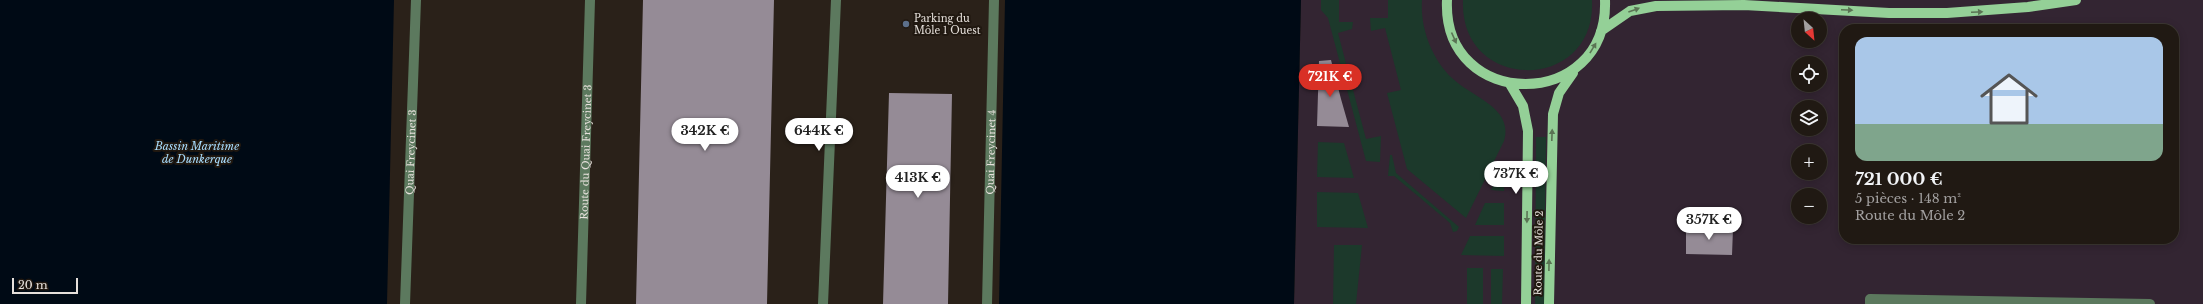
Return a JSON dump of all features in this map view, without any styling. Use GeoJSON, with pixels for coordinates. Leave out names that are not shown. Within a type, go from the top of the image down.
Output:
{"type":"FeatureCollection","features":[{"type":"Feature","properties":{"kind":"main road"},"geometry":{"type":"LineString","coordinates":[[1447,0],[1450,28],[1463,54],[1474,66],[1487,76],[1510,84],[1527,85],[1543,84],[1559,79],[1579,65],[1590,53],[1601,31],[1605,0]]}},
{"type":"Feature","properties":{"kind":"main road"},"geometry":{"type":"LineString","coordinates":[[1601,31],[1615,19],[1630,11],[1656,6],[1750,5],[1889,13],[1941,14],[2002,10],[2076,0]]}},
{"type":"Feature","properties":{"kind":"main road","name":"Route du Môle 2"},"geometry":{"type":"LineString","coordinates":[[1549,304],[1553,114],[1559,94],[1579,65]]}},
{"type":"Feature","properties":{"kind":"main road","name":"Route du Môle 2"},"geometry":{"type":"LineString","coordinates":[[1510,84],[1523,106],[1528,131],[1526,304]]}},
{"type":"Feature","properties":{"kind":"street","name":"Quai Freycinet 3"},"geometry":{"type":"LineString","coordinates":[[405,304],[416,0]]}},
{"type":"Feature","properties":{"kind":"street","name":"Route du Quai Freycinet 3"},"geometry":{"type":"LineString","coordinates":[[581,304],[590,0]]}},
{"type":"Feature","properties":{"kind":"street"},"geometry":{"type":"LineString","coordinates":[[823,304],[836,0]]}},
{"type":"Feature","properties":{"kind":"street","name":"Quai Freycinet 4"},"geometry":{"type":"LineString","coordinates":[[987,304],[994,0]]}},
{"type":"Feature","properties":{"kind":"street"},"geometry":{"type":"LineString","coordinates":[[1870,302],[2150,304]]}},
{"type":"Feature","properties":{"kind":"shaded area"},"geometry":{"type":"Polygon","coordinates":[[[1301,0],[2203,0],[2203,304],[1294,304],[1301,0]]]}},
{"type":"Feature","properties":{"kind":"green space"},"geometry":{"type":"Polygon","coordinates":[[[1321,0],[1339,0],[1339,22],[1353,22],[1352,29],[1338,33],[1366,139],[1381,136],[1380,162],[1366,161],[1328,18],[1321,10],[1321,0]]]}},
{"type":"Feature","properties":{"kind":"green space"},"geometry":{"type":"Polygon","coordinates":[[[1388,0],[1422,0],[1425,32],[1433,52],[1439,62],[1452,78],[1489,104],[1503,119],[1505,129],[1504,141],[1466,218],[1407,169],[1387,93],[1401,90],[1385,28],[1371,31],[1370,18],[1388,18],[1388,0]]]}},
{"type":"Feature","properties":{"kind":"green space"},"geometry":{"type":"Polygon","coordinates":[[[1463,0],[1592,0],[1588,31],[1573,52],[1552,66],[1528,70],[1503,66],[1482,53],[1468,31],[1463,0]]]}},
{"type":"Feature","properties":{"kind":"green space"},"geometry":{"type":"Polygon","coordinates":[[[1536,137],[1546,137],[1544,304],[1535,304],[1536,137]]]}},
{"type":"Feature","properties":{"kind":"green space"},"geometry":{"type":"Polygon","coordinates":[[[1318,142],[1344,143],[1354,178],[1317,177],[1318,142]]]}},
{"type":"Feature","properties":{"kind":"green space"},"geometry":{"type":"Polygon","coordinates":[[[1390,155],[1392,155],[1396,173],[1459,227],[1457,231],[1453,232],[1450,223],[1394,176],[1388,176],[1390,155]]]}},
{"type":"Feature","properties":{"kind":"green space"},"geometry":{"type":"Polygon","coordinates":[[[1505,161],[1504,191],[1491,190],[1505,161]]]}},
{"type":"Feature","properties":{"kind":"green space"},"geometry":{"type":"Polygon","coordinates":[[[1317,192],[1358,193],[1368,228],[1317,227],[1317,192]]]}},
{"type":"Feature","properties":{"kind":"green space"},"geometry":{"type":"Polygon","coordinates":[[[1485,203],[1504,203],[1504,225],[1475,225],[1485,203]]]}},
{"type":"Feature","properties":{"kind":"green space"},"geometry":{"type":"Polygon","coordinates":[[[1470,236],[1504,236],[1504,256],[1461,255],[1470,236]]]}},
{"type":"Feature","properties":{"kind":"green space"},"geometry":{"type":"Polygon","coordinates":[[[1334,245],[1362,245],[1356,304],[1333,304],[1334,245]]]}},
{"type":"Feature","properties":{"kind":"green space"},"geometry":{"type":"Polygon","coordinates":[[[1467,268],[1483,268],[1483,304],[1467,304],[1467,268]]]}},
{"type":"Feature","properties":{"kind":"green space"},"geometry":{"type":"Polygon","coordinates":[[[1491,269],[1503,269],[1502,304],[1491,304],[1491,269]]]}},
{"type":"Feature","properties":{"kind":"water","name":"Bassin Maritime de Dunkerque"},"geometry":{"type":"Polygon","coordinates":[[[0,0],[394,0],[387,304],[0,304],[0,0]]]}},
{"type":"Feature","properties":{"kind":"water"},"geometry":{"type":"Polygon","coordinates":[[[1005,0],[1301,0],[1294,304],[999,304],[1005,0]]]}},
{"type":"Feature","properties":{"kind":"building"},"geometry":{"type":"Polygon","coordinates":[[[643,0],[774,0],[767,304],[636,304],[643,0]]]}},
{"type":"Feature","properties":{"kind":"building"},"geometry":{"type":"Polygon","coordinates":[[[1331,60],[1349,127],[1317,126],[1319,61],[1331,60]]]}},
{"type":"Feature","properties":{"kind":"building"},"geometry":{"type":"Polygon","coordinates":[[[889,93],[952,94],[948,304],[883,304],[889,93]]]}},
{"type":"Feature","properties":{"kind":"building"},"geometry":{"type":"Polygon","coordinates":[[[1686,227],[1733,229],[1732,255],[1686,254],[1686,227]]]}},
{"type":"Feature","properties":{"kind":"place","name":"Parking du Môle 1 Ouest"},"geometry":{"type":"Point","coordinates":[906,24]}}]}
